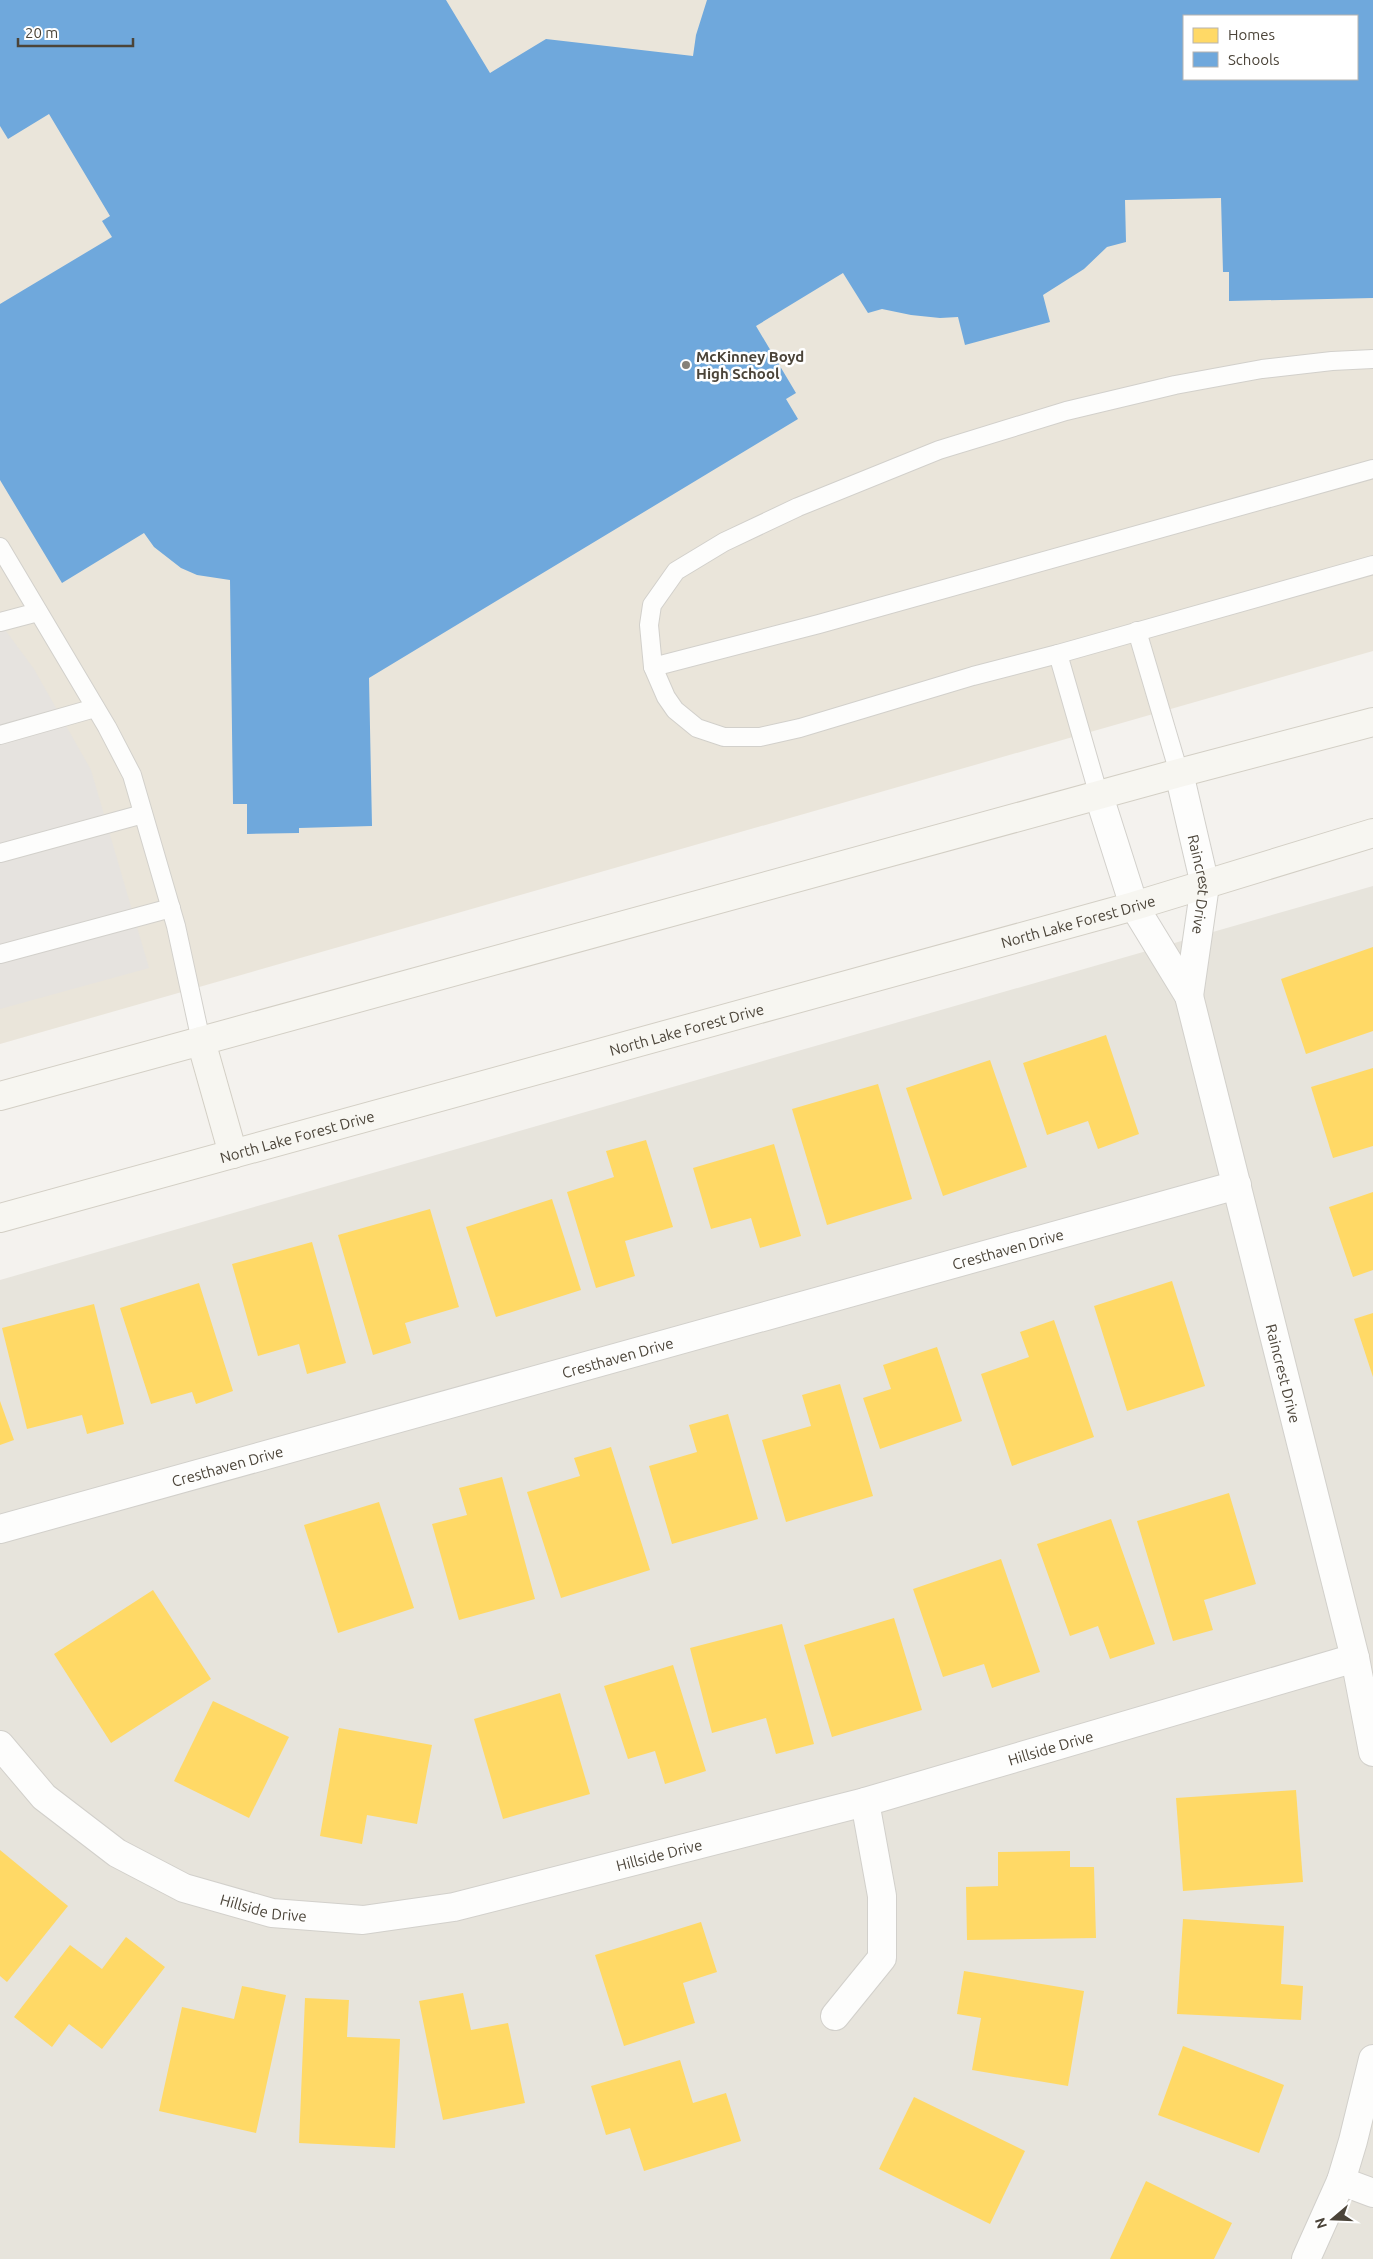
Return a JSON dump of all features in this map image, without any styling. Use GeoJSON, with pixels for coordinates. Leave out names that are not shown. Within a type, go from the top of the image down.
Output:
{"type":"FeatureCollection","features":[{"type":"Feature","properties":{"kind":"main road"},"geometry":{"type":"LineString","coordinates":[[0,1096],[1099,796],[1179,772],[1373,722]]}},
{"type":"Feature","properties":{"kind":"main road","name":"North Lake Forest Drive"},"geometry":{"type":"LineString","coordinates":[[0,1218],[1134,906],[1373,833]]}},
{"type":"Feature","properties":{"kind":"main road"},"geometry":{"type":"LineString","coordinates":[[201,1041],[233,1154]]}},
{"type":"Feature","properties":{"kind":"street","name":"Raincrest Drive"},"geometry":{"type":"LineString","coordinates":[[1179,772],[1205,885],[1189,996]]}},
{"type":"Feature","properties":{"kind":"street","name":"Raincrest Drive"},"geometry":{"type":"LineString","coordinates":[[1099,796],[1134,906],[1189,996],[1355,1658],[1373,1752]]}},
{"type":"Feature","properties":{"kind":"street","name":"Cresthaven Drive"},"geometry":{"type":"LineString","coordinates":[[0,1529],[1237,1185]]}},
{"type":"Feature","properties":{"kind":"street","name":"Hillside Drive"},"geometry":{"type":"LineString","coordinates":[[0,1745],[52,1803],[117,1853],[184,1888],[272,1913],[363,1920],[454,1907],[865,1802],[1355,1658]]}},
{"type":"Feature","properties":{"kind":"street"},"geometry":{"type":"LineString","coordinates":[[835,2016],[882,1958],[882,1896],[865,1802]]}},
{"type":"Feature","properties":{"kind":"street"},"geometry":{"type":"LineString","coordinates":[[1306,2259],[1341,2180],[1353,2141],[1373,2059]]}},
{"type":"Feature","properties":{"kind":"street"},"geometry":{"type":"LineString","coordinates":[[1341,2180],[1373,2193]]}},
{"type":"Feature","properties":{"kind":"lane"},"geometry":{"type":"LineString","coordinates":[[1373,359],[1262,369],[1175,385],[1066,411],[939,450],[806,503],[724,542],[676,571],[652,606],[649,624],[653,668],[666,697],[675,710],[697,728],[724,737],[760,737],[800,728],[973,676],[1058,654],[1137,630],[1373,565]]}},
{"type":"Feature","properties":{"kind":"lane"},"geometry":{"type":"LineString","coordinates":[[653,668],[819,624],[1373,469]]}},
{"type":"Feature","properties":{"kind":"lane"},"geometry":{"type":"LineString","coordinates":[[0,547],[132,774],[171,908],[201,1041]]}},
{"type":"Feature","properties":{"kind":"lane"},"geometry":{"type":"LineString","coordinates":[[0,622],[38,612]]}},
{"type":"Feature","properties":{"kind":"lane"},"geometry":{"type":"LineString","coordinates":[[1137,630],[1179,772]]}},
{"type":"Feature","properties":{"kind":"lane"},"geometry":{"type":"LineString","coordinates":[[1058,654],[1099,796]]}},
{"type":"Feature","properties":{"kind":"lane"},"geometry":{"type":"LineString","coordinates":[[0,735],[95,708]]}},
{"type":"Feature","properties":{"kind":"lane"},"geometry":{"type":"LineString","coordinates":[[0,853],[143,814]]}},
{"type":"Feature","properties":{"kind":"lane"},"geometry":{"type":"LineString","coordinates":[[0,954],[171,908]]}},
{"type":"Feature","properties":{"kind":"shaded area","name":"McKinney Boyd High School"},"geometry":{"type":"Polygon","coordinates":[[[0,0],[1373,0],[1373,651],[0,1044],[0,0]]]}},
{"type":"Feature","properties":{"kind":"shaded area"},"geometry":{"type":"Polygon","coordinates":[[[0,623],[34,669],[91,770],[149,968],[0,1009],[0,623]]]}},
{"type":"Feature","properties":{"kind":"shaded area"},"geometry":{"type":"Polygon","coordinates":[[[1373,886],[1373,2259],[0,2259],[0,1280],[1373,886]]]}},
{"type":"Feature","properties":{"kind":"building: Homes"},"geometry":{"type":"Polygon","coordinates":[[[1373,947],[1373,1031],[1306,1054],[1281,979],[1373,947]]]}},
{"type":"Feature","properties":{"kind":"building: Homes"},"geometry":{"type":"Polygon","coordinates":[[[1106,1035],[1139,1134],[1098,1149],[1088,1121],[1047,1135],[1023,1063],[1106,1035]]]}},
{"type":"Feature","properties":{"kind":"building: Homes"},"geometry":{"type":"Polygon","coordinates":[[[990,1060],[1027,1167],[943,1196],[906,1088],[990,1060]]]}},
{"type":"Feature","properties":{"kind":"building: Homes"},"geometry":{"type":"Polygon","coordinates":[[[1373,1068],[1373,1146],[1333,1158],[1311,1087],[1373,1068]]]}},
{"type":"Feature","properties":{"kind":"building: Homes"},"geometry":{"type":"Polygon","coordinates":[[[878,1084],[912,1199],[827,1225],[792,1109],[878,1084]]]}},
{"type":"Feature","properties":{"kind":"building: Homes"},"geometry":{"type":"Polygon","coordinates":[[[646,1140],[673,1227],[625,1241],[635,1276],[596,1288],[567,1192],[614,1177],[606,1151],[646,1140]]]}},
{"type":"Feature","properties":{"kind":"building: Homes"},"geometry":{"type":"Polygon","coordinates":[[[774,1144],[801,1236],[760,1248],[751,1218],[711,1229],[693,1168],[774,1144]]]}},
{"type":"Feature","properties":{"kind":"building: Homes"},"geometry":{"type":"Polygon","coordinates":[[[1373,1192],[1373,1270],[1353,1277],[1329,1207],[1373,1192]]]}},
{"type":"Feature","properties":{"kind":"building: Homes"},"geometry":{"type":"Polygon","coordinates":[[[552,1199],[581,1290],[496,1317],[466,1227],[552,1199]]]}},
{"type":"Feature","properties":{"kind":"building: Homes"},"geometry":{"type":"Polygon","coordinates":[[[430,1209],[459,1307],[405,1323],[411,1343],[373,1355],[338,1235],[430,1209]]]}},
{"type":"Feature","properties":{"kind":"building: Homes"},"geometry":{"type":"Polygon","coordinates":[[[312,1242],[346,1363],[307,1374],[299,1344],[258,1356],[232,1264],[312,1242]]]}},
{"type":"Feature","properties":{"kind":"building: Homes"},"geometry":{"type":"Polygon","coordinates":[[[1172,1281],[1205,1386],[1127,1411],[1094,1306],[1172,1281]]]}},
{"type":"Feature","properties":{"kind":"building: Homes"},"geometry":{"type":"Polygon","coordinates":[[[199,1283],[233,1391],[196,1404],[192,1392],[151,1404],[120,1308],[199,1283]]]}},
{"type":"Feature","properties":{"kind":"building: Homes"},"geometry":{"type":"Polygon","coordinates":[[[94,1304],[124,1424],[87,1434],[82,1415],[27,1429],[2,1328],[94,1304]]]}},
{"type":"Feature","properties":{"kind":"building: Homes"},"geometry":{"type":"Polygon","coordinates":[[[1373,1313],[1373,1377],[1354,1319],[1373,1313]]]}},
{"type":"Feature","properties":{"kind":"building: Homes"},"geometry":{"type":"Polygon","coordinates":[[[1054,1320],[1094,1437],[1012,1466],[981,1374],[1029,1357],[1020,1332],[1054,1320]]]}},
{"type":"Feature","properties":{"kind":"building: Homes"},"geometry":{"type":"Polygon","coordinates":[[[937,1347],[962,1421],[880,1449],[863,1398],[891,1389],[883,1365],[937,1347]]]}},
{"type":"Feature","properties":{"kind":"building: Homes"},"geometry":{"type":"Polygon","coordinates":[[[840,1384],[873,1496],[786,1522],[762,1440],[811,1426],[802,1395],[840,1384]]]}},
{"type":"Feature","properties":{"kind":"building: Homes"},"geometry":{"type":"Polygon","coordinates":[[[0,1401],[14,1440],[0,1445],[0,1401]]]}},
{"type":"Feature","properties":{"kind":"building: Homes"},"geometry":{"type":"Polygon","coordinates":[[[728,1414],[758,1519],[672,1544],[649,1466],[697,1452],[689,1425],[728,1414]]]}},
{"type":"Feature","properties":{"kind":"building: Homes"},"geometry":{"type":"Polygon","coordinates":[[[611,1447],[650,1570],[561,1598],[527,1492],[580,1476],[574,1458],[611,1447]]]}},
{"type":"Feature","properties":{"kind":"building: Homes"},"geometry":{"type":"Polygon","coordinates":[[[502,1477],[535,1599],[459,1620],[432,1524],[467,1515],[459,1488],[502,1477]]]}},
{"type":"Feature","properties":{"kind":"building: Homes"},"geometry":{"type":"Polygon","coordinates":[[[1229,1493],[1256,1584],[1204,1600],[1213,1630],[1173,1641],[1137,1521],[1229,1493]]]}},
{"type":"Feature","properties":{"kind":"building: Homes"},"geometry":{"type":"Polygon","coordinates":[[[379,1502],[414,1608],[338,1633],[304,1525],[379,1502]]]}},
{"type":"Feature","properties":{"kind":"building: Homes"},"geometry":{"type":"Polygon","coordinates":[[[1111,1519],[1155,1644],[1110,1659],[1098,1626],[1070,1636],[1037,1544],[1111,1519]]]}},
{"type":"Feature","properties":{"kind":"building: Homes"},"geometry":{"type":"Polygon","coordinates":[[[1001,1559],[1040,1672],[992,1688],[984,1664],[943,1677],[913,1589],[1001,1559]]]}},
{"type":"Feature","properties":{"kind":"building: Homes"},"geometry":{"type":"Polygon","coordinates":[[[153,1590],[211,1679],[111,1743],[54,1654],[153,1590]]]}},
{"type":"Feature","properties":{"kind":"building: Homes"},"geometry":{"type":"Polygon","coordinates":[[[894,1618],[922,1710],[832,1737],[804,1645],[894,1618]]]}},
{"type":"Feature","properties":{"kind":"building: Homes"},"geometry":{"type":"Polygon","coordinates":[[[782,1624],[814,1744],[776,1754],[766,1718],[712,1733],[690,1648],[782,1624]]]}},
{"type":"Feature","properties":{"kind":"building: Homes"},"geometry":{"type":"Polygon","coordinates":[[[673,1665],[706,1771],[665,1784],[655,1751],[628,1759],[604,1686],[673,1665]]]}},
{"type":"Feature","properties":{"kind":"building: Homes"},"geometry":{"type":"Polygon","coordinates":[[[560,1693],[590,1794],[503,1819],[474,1719],[560,1693]]]}},
{"type":"Feature","properties":{"kind":"building: Homes"},"geometry":{"type":"Polygon","coordinates":[[[213,1701],[289,1737],[249,1818],[174,1781],[213,1701]]]}},
{"type":"Feature","properties":{"kind":"building: Homes"},"geometry":{"type":"Polygon","coordinates":[[[339,1728],[432,1745],[417,1824],[367,1815],[362,1844],[320,1836],[339,1728]]]}},
{"type":"Feature","properties":{"kind":"building: Homes"},"geometry":{"type":"Polygon","coordinates":[[[1296,1790],[1303,1882],[1183,1891],[1176,1798],[1296,1790]]]}},
{"type":"Feature","properties":{"kind":"building: Homes"},"geometry":{"type":"Polygon","coordinates":[[[0,1850],[68,1906],[7,1982],[0,1976],[0,1850]]]}},
{"type":"Feature","properties":{"kind":"building: Homes"},"geometry":{"type":"Polygon","coordinates":[[[1070,1851],[1070,1867],[1094,1867],[1096,1938],[967,1940],[966,1887],[998,1886],[998,1852],[1070,1851]]]}},
{"type":"Feature","properties":{"kind":"building: Homes"},"geometry":{"type":"Polygon","coordinates":[[[1183,1919],[1284,1926],[1281,1984],[1303,1986],[1301,2020],[1177,2014],[1183,1919]]]}},
{"type":"Feature","properties":{"kind":"building: Homes"},"geometry":{"type":"Polygon","coordinates":[[[701,1922],[717,1972],[683,1983],[695,2023],[624,2046],[595,1955],[701,1922]]]}},
{"type":"Feature","properties":{"kind":"building: Homes"},"geometry":{"type":"Polygon","coordinates":[[[126,1937],[165,1967],[102,2049],[69,2024],[52,2047],[14,2017],[70,1945],[102,1969],[126,1937]]]}},
{"type":"Feature","properties":{"kind":"building: Homes"},"geometry":{"type":"Polygon","coordinates":[[[964,1971],[1084,1991],[1068,2086],[972,2070],[981,2018],[957,2014],[964,1971]]]}},
{"type":"Feature","properties":{"kind":"building: Homes"},"geometry":{"type":"Polygon","coordinates":[[[242,1986],[286,1995],[256,2133],[159,2111],[182,2007],[234,2019],[242,1986]]]}},
{"type":"Feature","properties":{"kind":"building: Homes"},"geometry":{"type":"Polygon","coordinates":[[[463,1993],[471,2030],[508,2023],[525,2103],[443,2120],[419,2001],[463,1993]]]}},
{"type":"Feature","properties":{"kind":"building: Homes"},"geometry":{"type":"Polygon","coordinates":[[[305,1998],[349,2000],[347,2037],[400,2039],[395,2148],[299,2143],[305,1998]]]}},
{"type":"Feature","properties":{"kind":"building: Homes"},"geometry":{"type":"Polygon","coordinates":[[[1183,2046],[1284,2085],[1259,2153],[1158,2115],[1183,2046]]]}},
{"type":"Feature","properties":{"kind":"building: Homes"},"geometry":{"type":"Polygon","coordinates":[[[680,2060],[693,2103],[726,2093],[741,2141],[644,2171],[630,2128],[606,2135],[591,2086],[680,2060]]]}},
{"type":"Feature","properties":{"kind":"building: Homes"},"geometry":{"type":"Polygon","coordinates":[[[914,2097],[1025,2151],[990,2224],[879,2169],[914,2097]]]}},
{"type":"Feature","properties":{"kind":"building: Homes"},"geometry":{"type":"Polygon","coordinates":[[[1146,2181],[1232,2223],[1214,2259],[1110,2259],[1146,2181]]]}},
{"type":"Feature","properties":{"kind":"building: Schools"},"geometry":{"type":"Polygon","coordinates":[[[0,0],[446,0],[490,73],[546,39],[693,56],[696,35],[707,0],[1373,0],[1373,298],[1229,301],[1229,272],[1223,272],[1221,198],[1125,200],[1126,242],[1107,247],[1084,269],[1043,295],[1050,322],[965,345],[958,317],[940,318],[911,315],[882,309],[868,313],[843,273],[756,326],[796,393],[786,399],[798,419],[369,678],[372,826],[299,828],[299,833],[247,834],[247,804],[233,804],[230,580],[197,575],[181,568],[154,547],[144,533],[62,583],[0,480],[0,304],[112,237],[102,221],[110,216],[49,114],[8,139],[0,126],[0,0]]]}},
{"type":"Feature","properties":{"kind":"place","name":"McKinney Boyd High School"},"geometry":{"type":"Point","coordinates":[686,365]}}]}
